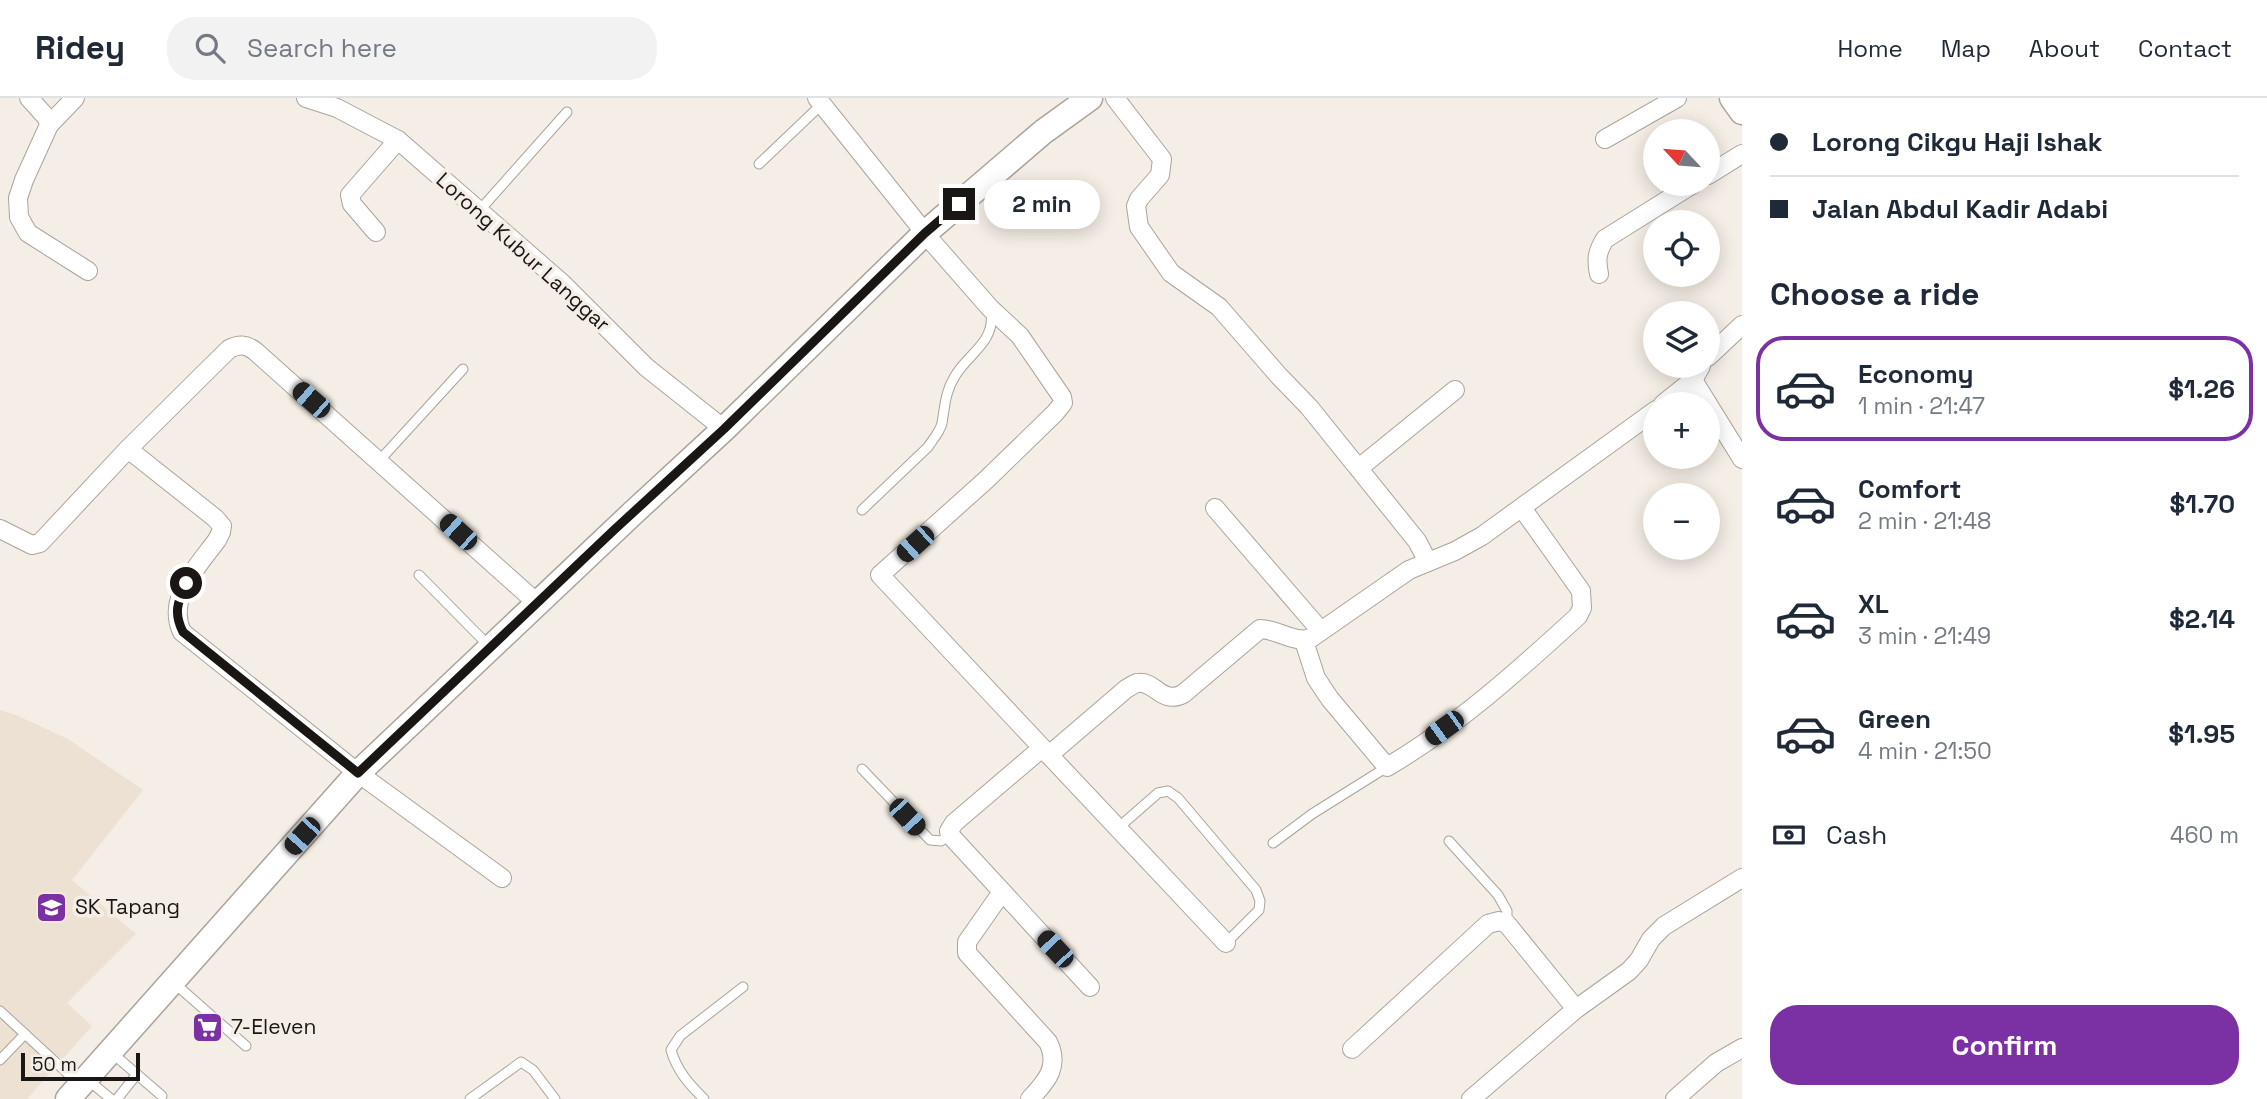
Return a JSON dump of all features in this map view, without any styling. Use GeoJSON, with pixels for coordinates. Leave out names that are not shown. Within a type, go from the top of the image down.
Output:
{"type":"FeatureCollection","features":[{"type":"Feature","properties":{"kind":"main road"},"geometry":{"type":"LineString","coordinates":[[78,1088],[358,773],[724,429],[925,233],[1043,132],[1090,98]]}},
{"type":"Feature","properties":{"kind":"main road"},"geometry":{"type":"LineString","coordinates":[[1732,98],[1742,112]]}},
{"type":"Feature","properties":{"kind":"street"},"geometry":{"type":"LineString","coordinates":[[29,98],[47,118],[49,125]]}},
{"type":"Feature","properties":{"kind":"street"},"geometry":{"type":"LineString","coordinates":[[75,98],[49,125],[18,198],[19,217],[28,233],[88,271]]}},
{"type":"Feature","properties":{"kind":"street","name":"Lorong Kubur Langgar"},"geometry":{"type":"LineString","coordinates":[[306,98],[340,103],[398,140],[563,284],[646,367],[724,429]]}},
{"type":"Feature","properties":{"kind":"street"},"geometry":{"type":"LineString","coordinates":[[1115,98],[1162,159],[1160,175],[1136,206],[1139,227],[1171,273],[1219,307],[1309,407],[1417,541],[1428,562]]}},
{"type":"Feature","properties":{"kind":"street"},"geometry":{"type":"LineString","coordinates":[[1605,139],[1677,98]]}},
{"type":"Feature","properties":{"kind":"street"},"geometry":{"type":"LineString","coordinates":[[819,101],[925,233],[990,308],[1020,336],[1059,390],[1063,403],[986,480],[880,575],[1226,943]]}},
{"type":"Feature","properties":{"kind":"street"},"geometry":{"type":"LineString","coordinates":[[376,232],[352,204],[351,195],[398,140]]}},
{"type":"Feature","properties":{"kind":"street"},"geometry":{"type":"LineString","coordinates":[[1720,168],[1742,154]]}},
{"type":"Feature","properties":{"kind":"street"},"geometry":{"type":"LineString","coordinates":[[1600,274],[1596,260],[1605,239],[1674,196]]}},
{"type":"Feature","properties":{"kind":"street"},"geometry":{"type":"LineString","coordinates":[[1720,345],[1742,325]]}},
{"type":"Feature","properties":{"kind":"street"},"geometry":{"type":"LineString","coordinates":[[0,529],[32,545],[40,543],[128,449],[229,349],[243,345],[255,351],[537,603]]}},
{"type":"Feature","properties":{"kind":"street"},"geometry":{"type":"LineString","coordinates":[[1676,392],[1692,378]]}},
{"type":"Feature","properties":{"kind":"street"},"geometry":{"type":"LineString","coordinates":[[1700,378],[1742,459]]}},
{"type":"Feature","properties":{"kind":"street"},"geometry":{"type":"LineString","coordinates":[[1359,468],[1455,390]]}},
{"type":"Feature","properties":{"kind":"street"},"geometry":{"type":"LineString","coordinates":[[1090,987],[950,835],[949,831],[954,823],[1126,689],[1138,683],[1146,684],[1166,696],[1175,698],[1260,629],[1270,629],[1304,641],[1409,570],[1455,551],[1482,536],[1643,420]]}},
{"type":"Feature","properties":{"kind":"street"},"geometry":{"type":"LineString","coordinates":[[128,449],[222,526],[217,540],[186,583],[178,603],[176,619],[183,632],[358,773],[502,877]]}},
{"type":"Feature","properties":{"kind":"street"},"geometry":{"type":"LineString","coordinates":[[1215,508],[1321,631]]}},
{"type":"Feature","properties":{"kind":"street"},"geometry":{"type":"LineString","coordinates":[[1304,641],[1316,678],[1330,699],[1387,767],[1480,702],[1578,616],[1582,608],[1581,591],[1522,508]]}},
{"type":"Feature","properties":{"kind":"street"},"geometry":{"type":"LineString","coordinates":[[1471,1099],[1576,1009],[1629,971],[1651,939],[1664,926],[1742,878]]}},
{"type":"Feature","properties":{"kind":"street"},"geometry":{"type":"LineString","coordinates":[[1002,892],[970,937],[966,948],[967,953],[1048,1042],[1054,1055],[1052,1069],[1042,1087],[1030,1099]]}},
{"type":"Feature","properties":{"kind":"street"},"geometry":{"type":"LineString","coordinates":[[1352,1049],[1488,924],[1499,921],[1507,924],[1576,1009]]}},
{"type":"Feature","properties":{"kind":"street"},"geometry":{"type":"LineString","coordinates":[[1675,1099],[1716,1063],[1742,1048]]}},
{"type":"Feature","properties":{"kind":"lane"},"geometry":{"type":"LineString","coordinates":[[759,164],[819,101]]}},
{"type":"Feature","properties":{"kind":"lane"},"geometry":{"type":"LineString","coordinates":[[479,211],[567,112]]}},
{"type":"Feature","properties":{"kind":"lane"},"geometry":{"type":"LineString","coordinates":[[862,510],[929,447],[936,436],[941,426],[949,386],[960,368],[986,340],[991,329],[990,308]]}},
{"type":"Feature","properties":{"kind":"lane"},"geometry":{"type":"LineString","coordinates":[[379,461],[463,369]]}},
{"type":"Feature","properties":{"kind":"lane"},"geometry":{"type":"LineString","coordinates":[[419,575],[490,648]]}},
{"type":"Feature","properties":{"kind":"lane"},"geometry":{"type":"LineString","coordinates":[[1273,843],[1312,814],[1387,767]]}},
{"type":"Feature","properties":{"kind":"lane"},"geometry":{"type":"LineString","coordinates":[[862,769],[930,840],[941,842],[950,835]]}},
{"type":"Feature","properties":{"kind":"lane"},"geometry":{"type":"LineString","coordinates":[[1118,828],[1158,793],[1167,790],[1178,798],[1256,890],[1260,901],[1259,910],[1226,943]]}},
{"type":"Feature","properties":{"kind":"lane"},"geometry":{"type":"LineString","coordinates":[[1449,841],[1498,895],[1507,911],[1507,924]]}},
{"type":"Feature","properties":{"kind":"lane"},"geometry":{"type":"LineString","coordinates":[[171,981],[246,1046]]}},
{"type":"Feature","properties":{"kind":"lane"},"geometry":{"type":"LineString","coordinates":[[704,1099],[686,1082],[671,1050],[680,1036],[743,987]]}},
{"type":"Feature","properties":{"kind":"lane"},"geometry":{"type":"LineString","coordinates":[[0,1011],[78,1088],[111,1099]]}},
{"type":"Feature","properties":{"kind":"lane"},"geometry":{"type":"LineString","coordinates":[[0,1060],[25,1034]]}},
{"type":"Feature","properties":{"kind":"lane"},"geometry":{"type":"LineString","coordinates":[[110,1051],[162,1096]]}},
{"type":"Feature","properties":{"kind":"lane"},"geometry":{"type":"LineString","coordinates":[[470,1099],[521,1062],[533,1070],[555,1099]]}},
{"type":"Feature","properties":{"kind":"lane"},"geometry":{"type":"LineString","coordinates":[[117,1099],[137,1074]]}},
{"type":"Feature","properties":{"kind":"shaded area","name":"SK Tapang"},"geometry":{"type":"Polygon","coordinates":[[[0,710],[68,739],[143,790],[72,880],[136,934],[67,1003],[92,1026],[27,1099],[0,1099],[0,710]]]}},
{"type":"Feature","properties":{"kind":"place","name":"SK Tapang"},"geometry":{"type":"Point","coordinates":[52,907]}},
{"type":"Feature","properties":{"kind":"place","name":"7-Eleven"},"geometry":{"type":"Point","coordinates":[208,1027]}},
{"type":"Feature","properties":{"kind":"route"},"geometry":{"type":"LineString","coordinates":[[186,583],[178,603],[176,619],[183,632],[358,773],[724,429],[925,233],[959,204]]}}]}
